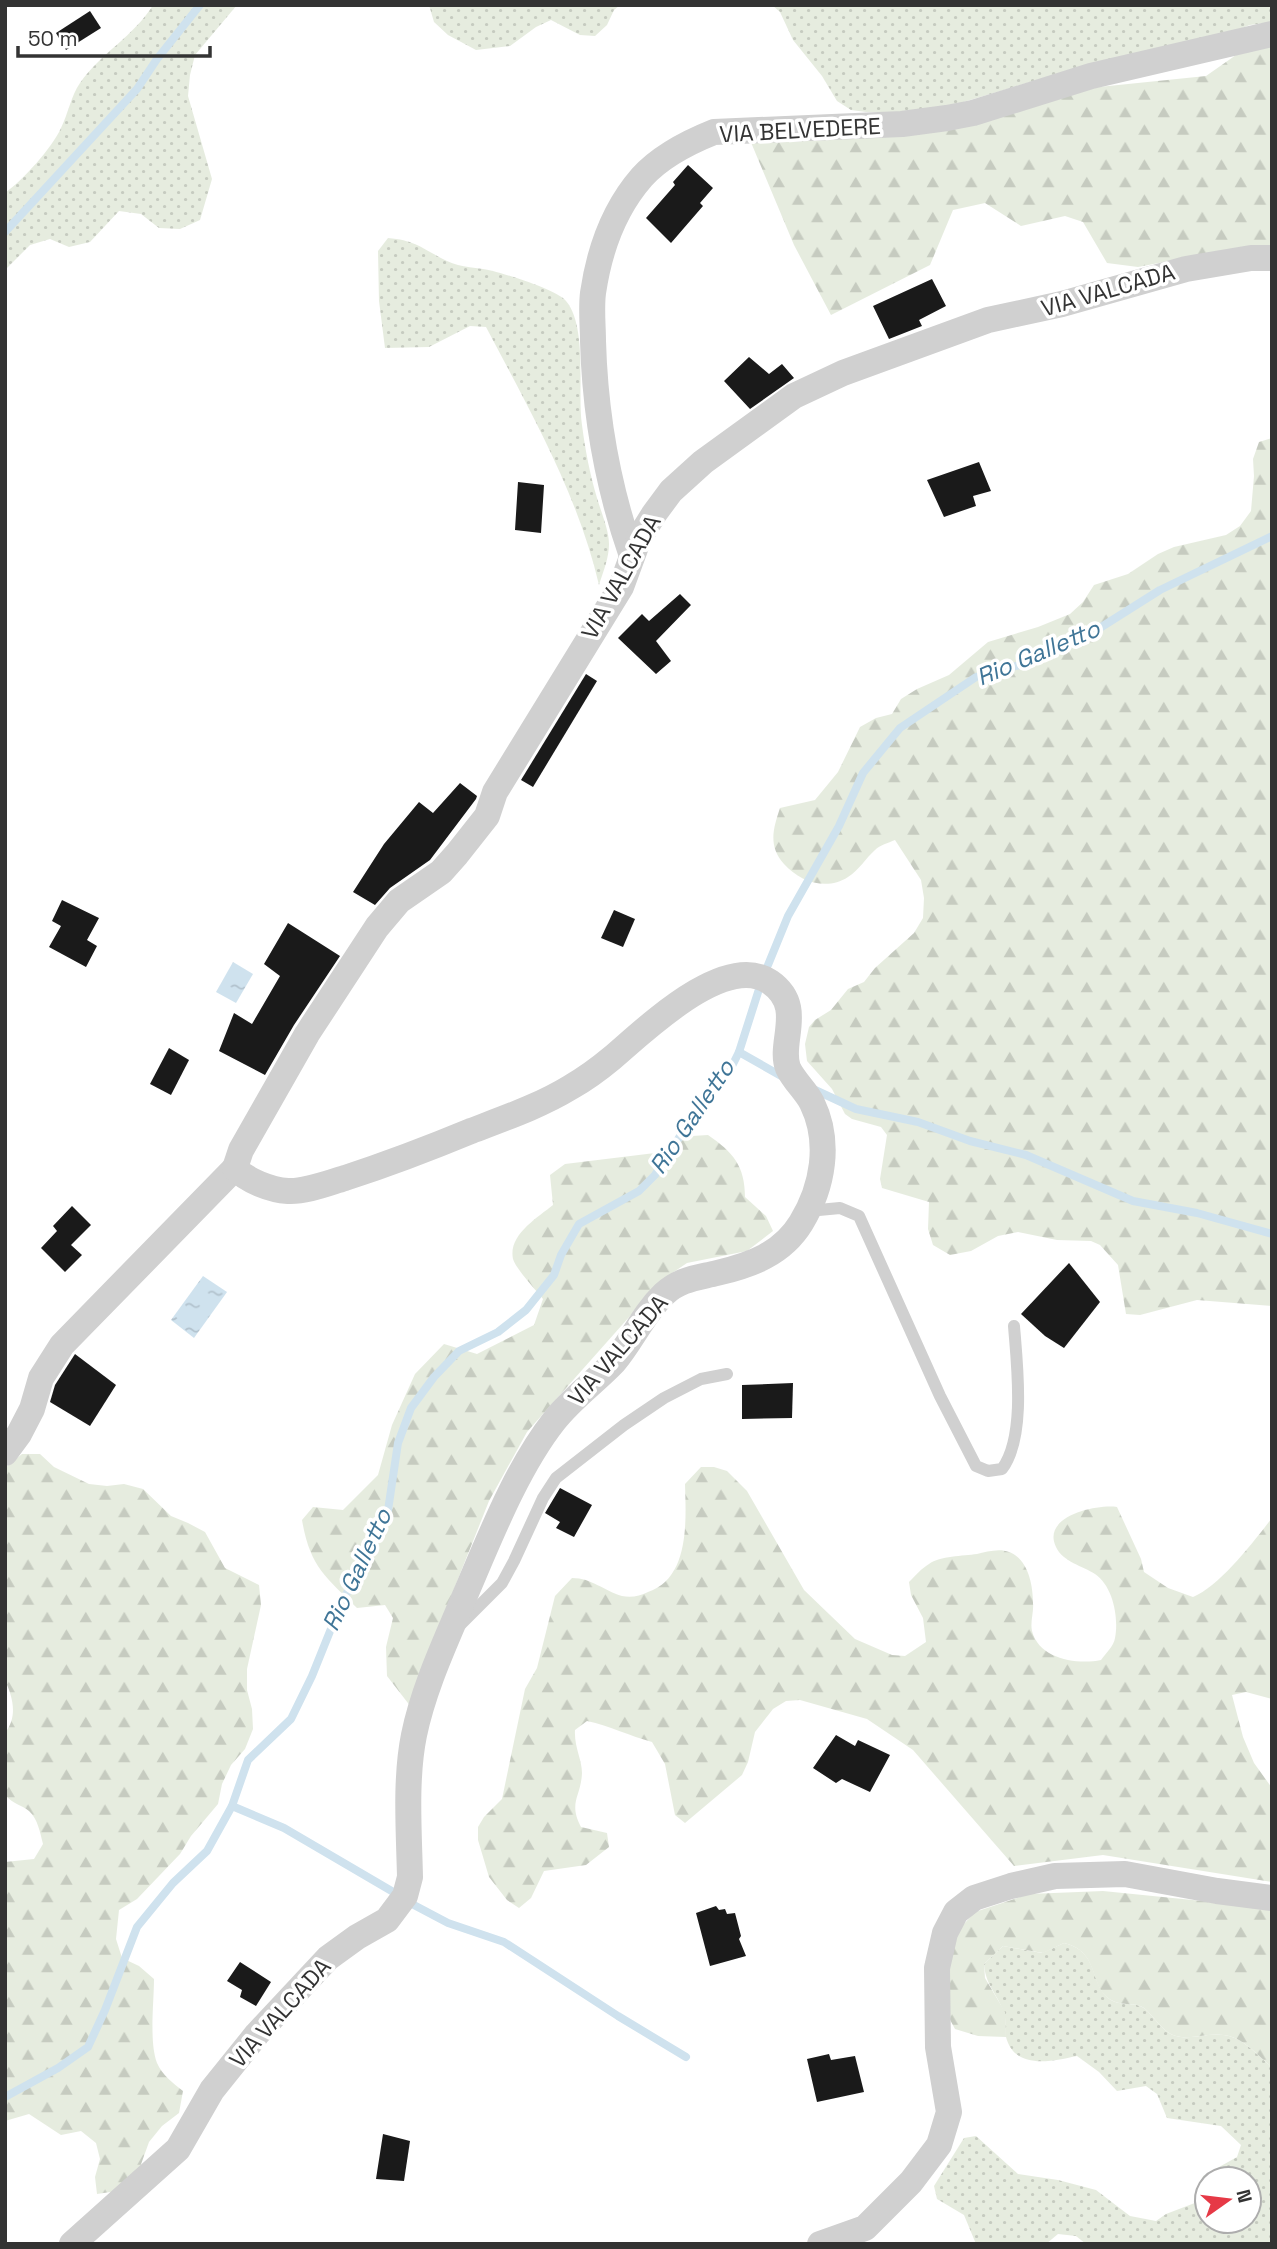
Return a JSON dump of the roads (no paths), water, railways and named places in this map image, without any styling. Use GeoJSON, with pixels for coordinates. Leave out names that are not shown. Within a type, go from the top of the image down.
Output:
{"type":"FeatureCollection","features":[{"type":"Feature","properties":{"kind":"street","name":"VIA BELVEDERE"},"geometry":{"type":"LineString","coordinates":[[632,556],[607,465],[596,393],[592,296],[601,253],[615,219],[643,176],[685,144],[714,132],[902,124],[947,118],[973,113],[1091,76],[1272,34]]}},
{"type":"Feature","properties":{"kind":"street","name":"VIA VALCADA"},"geometry":{"type":"LineString","coordinates":[[5,1453],[19,1434],[32,1409],[41,1378],[62,1345],[235,1168],[241,1150],[307,1034],[377,927],[399,901],[441,872],[487,816],[495,792],[621,587],[639,538],[671,491],[703,462],[794,396],[819,383],[911,347],[988,320],[1062,304],[1186,268],[1251,258],[1272,258]]}},
{"type":"Feature","properties":{"kind":"street","name":"VIA VALCADA"},"geometry":{"type":"LineString","coordinates":[[72,2244],[178,2149],[212,2090],[300,1986],[328,1958],[387,1920],[405,1896],[410,1877],[410,1757],[414,1732],[426,1690],[448,1636],[518,1479],[555,1420],[617,1358],[665,1293],[682,1280],[765,1258],[782,1247],[808,1211],[823,1163],[818,1117],[810,1098],[789,1069],[787,1049],[790,1027],[783,997],[773,984],[754,976],[720,981],[691,995],[643,1029],[610,1060],[573,1086],[545,1101],[378,1168],[287,1191],[253,1181],[235,1168]]}},
{"type":"Feature","properties":{"kind":"street"},"geometry":{"type":"LineString","coordinates":[[820,2244],[865,2228],[911,2182],[939,2145],[948,2112],[938,2047],[937,1968],[945,1933],[956,1912],[974,1898],[1055,1876],[1125,1874],[1272,1898]]}},
{"type":"Feature","properties":{"kind":"lane"},"geometry":{"type":"LineString","coordinates":[[808,1211],[840,1208],[859,1216],[940,1396],[976,1466],[988,1471],[1002,1469],[1010,1459],[1015,1431],[1017,1370],[1014,1326]]}},
{"type":"Feature","properties":{"kind":"lane"},"geometry":{"type":"LineString","coordinates":[[448,1636],[502,1583],[543,1497],[556,1478],[624,1424],[663,1398],[701,1379],[727,1374]]}},
{"type":"Feature","properties":{"kind":"water"},"geometry":{"type":"Polygon","coordinates":[[[233,962],[253,974],[236,1003],[216,992],[233,962]]]}},
{"type":"Feature","properties":{"kind":"water"},"geometry":{"type":"Polygon","coordinates":[[[203,1276],[227,1292],[194,1338],[171,1320],[203,1276]]]}},
{"type":"Feature","properties":{"kind":"waterway"},"geometry":{"type":"LineString","coordinates":[[5,232],[137,89],[200,5]]}},
{"type":"Feature","properties":{"kind":"waterway","name":"Rio Galletto"},"geometry":{"type":"LineString","coordinates":[[768,965],[788,916],[839,826],[863,773],[900,728],[976,677],[1027,663],[1095,631],[1160,590],[1272,536]]}},
{"type":"Feature","properties":{"kind":"waterway","name":"Rio Galletto"},"geometry":{"type":"LineString","coordinates":[[5,2097],[58,2068],[88,2047],[137,1927],[173,1883],[207,1851],[232,1806],[248,1760],[291,1719],[312,1676],[341,1604],[387,1517],[398,1443],[411,1408],[434,1377],[459,1351],[498,1332],[526,1310],[554,1275],[561,1255],[579,1224],[639,1191],[655,1175],[704,1099],[728,1074],[739,1052],[760,986]]}},
{"type":"Feature","properties":{"kind":"waterway"},"geometry":{"type":"LineString","coordinates":[[739,1052],[783,1077]]}},
{"type":"Feature","properties":{"kind":"waterway"},"geometry":{"type":"LineString","coordinates":[[813,1089],[856,1109],[918,1122],[970,1141],[1026,1155],[1133,1201],[1197,1213],[1272,1234]]}},
{"type":"Feature","properties":{"kind":"waterway"},"geometry":{"type":"LineString","coordinates":[[232,1806],[284,1828],[395,1893]]}},
{"type":"Feature","properties":{"kind":"waterway"},"geometry":{"type":"LineString","coordinates":[[412,1904],[448,1923],[504,1942],[686,2057]]}}]}
